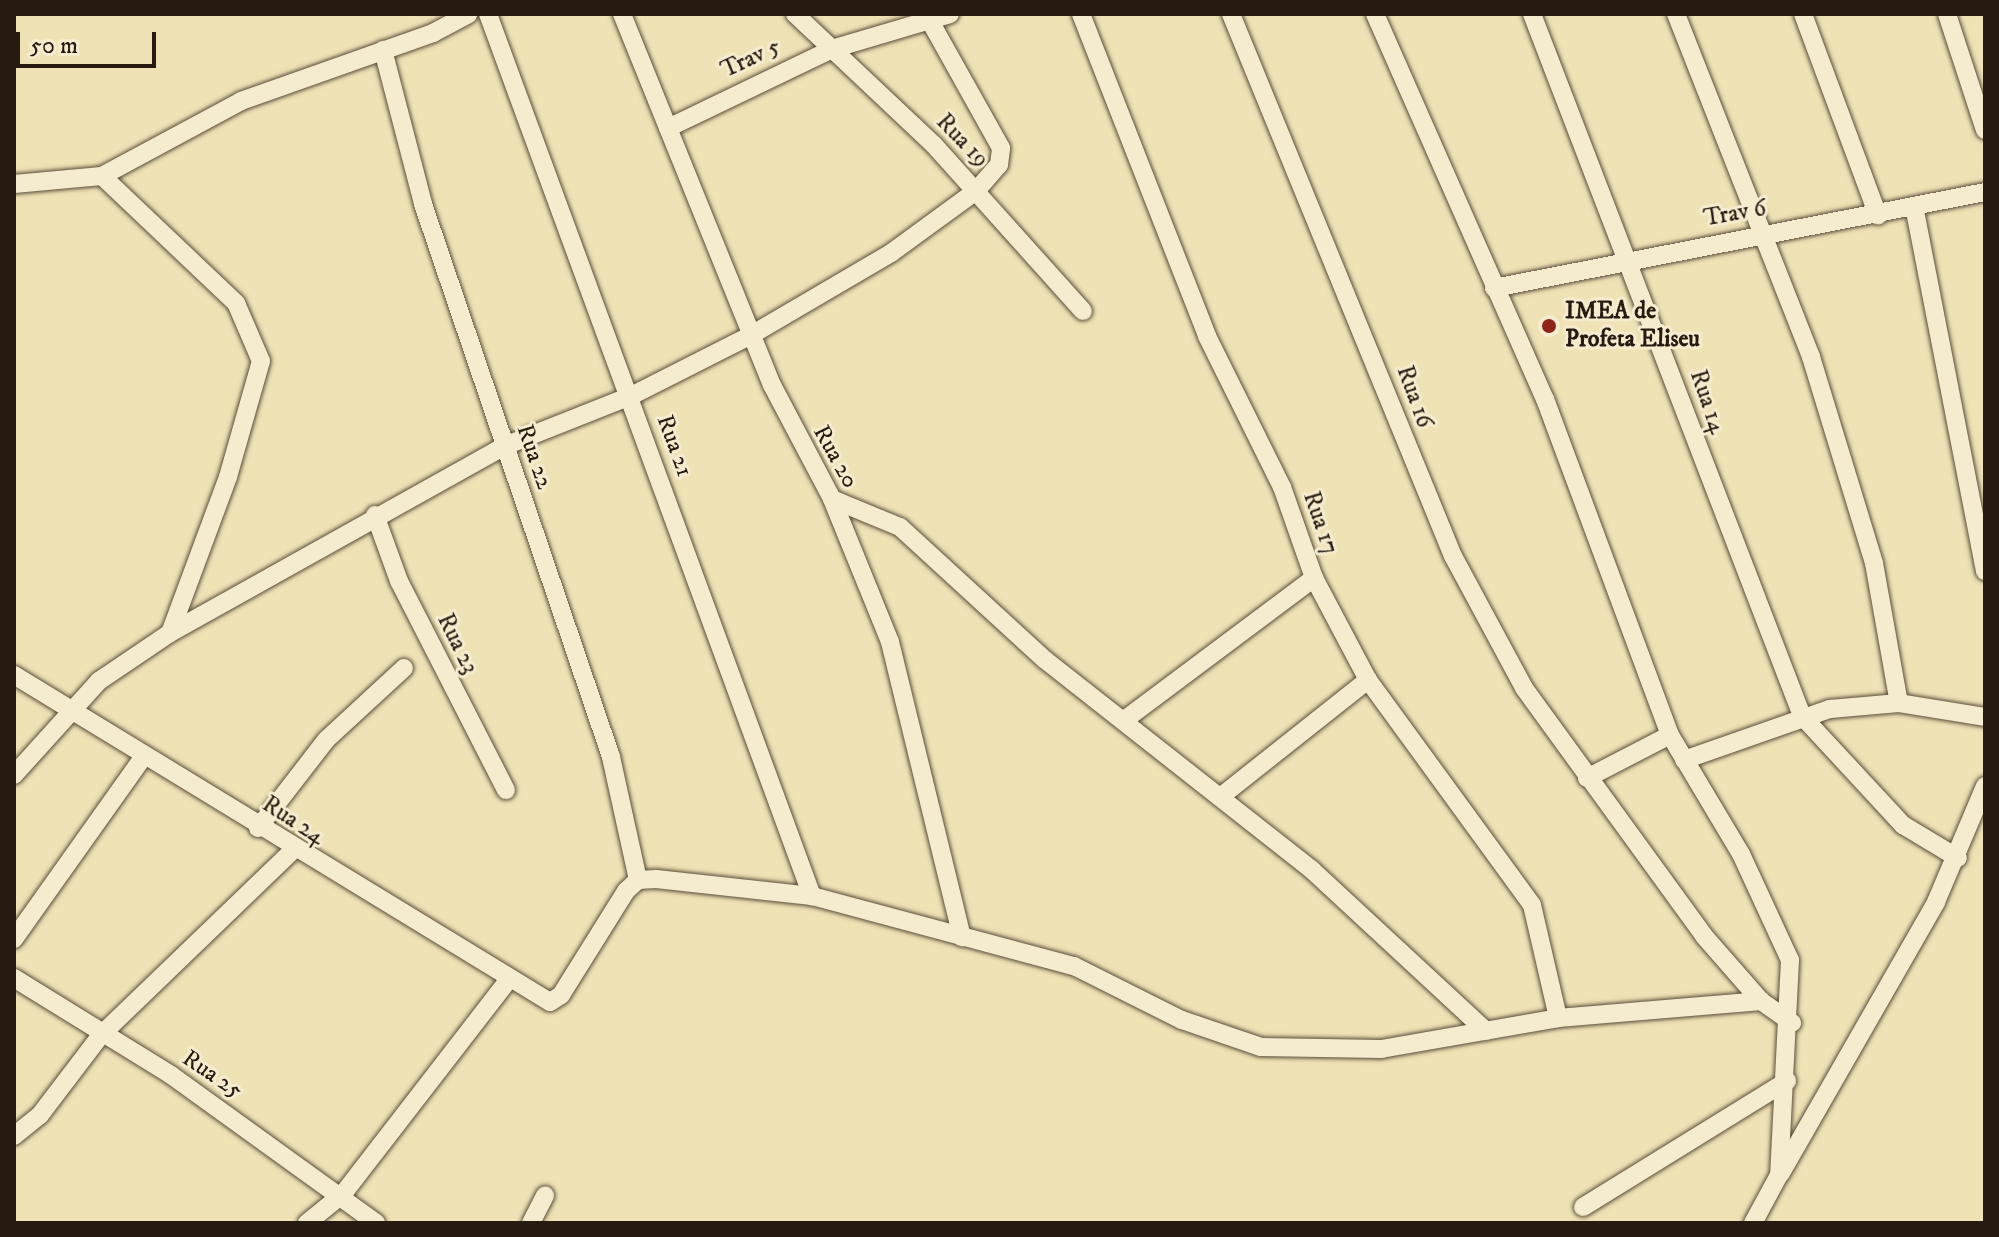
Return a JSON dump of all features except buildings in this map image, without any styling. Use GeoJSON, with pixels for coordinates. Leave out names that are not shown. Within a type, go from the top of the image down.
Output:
{"type":"FeatureCollection","features":[{"type":"Feature","properties":{"kind":"street"},"geometry":{"type":"LineString","coordinates":[[14,184],[102,176],[241,101],[383,50],[468,14]]}},
{"type":"Feature","properties":{"kind":"street","name":"Rua 21"},"geometry":{"type":"LineString","coordinates":[[488,14],[631,396],[812,896]]}},
{"type":"Feature","properties":{"kind":"street","name":"Rua 20"},"geometry":{"type":"LineString","coordinates":[[622,14],[753,334],[832,499],[890,642],[962,937]]}},
{"type":"Feature","properties":{"kind":"street","name":"Rua 19"},"geometry":{"type":"LineString","coordinates":[[795,14],[976,191],[1083,311]]}},
{"type":"Feature","properties":{"kind":"street","name":"Trav 5"},"geometry":{"type":"LineString","coordinates":[[668,128],[832,49],[927,17],[950,14]]}},
{"type":"Feature","properties":{"kind":"street","name":"Rua 17"},"geometry":{"type":"LineString","coordinates":[[1081,14],[1207,336],[1282,487],[1314,578],[1368,680],[1532,905],[1558,1018]]}},
{"type":"Feature","properties":{"kind":"street","name":"Rua 16"},"geometry":{"type":"LineString","coordinates":[[1231,14],[1453,556],[1524,688],[1587,778],[1761,1001],[1792,1023]]}},
{"type":"Feature","properties":{"kind":"street"},"geometry":{"type":"LineString","coordinates":[[1375,14],[1545,399],[1670,735],[1781,931],[1794,981],[1779,1175]]}},
{"type":"Feature","properties":{"kind":"street","name":"Rua 14"},"geometry":{"type":"LineString","coordinates":[[1532,14],[1631,257],[1802,716]]}},
{"type":"Feature","properties":{"kind":"street"},"geometry":{"type":"LineString","coordinates":[[1676,14],[1763,234],[1851,482],[1891,635],[1899,703]]}},
{"type":"Feature","properties":{"kind":"street"},"geometry":{"type":"LineString","coordinates":[[1803,14],[1878,216]]}},
{"type":"Feature","properties":{"kind":"street"},"geometry":{"type":"LineString","coordinates":[[1947,14],[1985,130]]}},
{"type":"Feature","properties":{"kind":"street"},"geometry":{"type":"LineString","coordinates":[[14,775],[105,676],[170,633],[375,515],[507,445],[631,396],[753,334],[891,253],[976,191],[999,165],[1001,148],[927,17]]}},
{"type":"Feature","properties":{"kind":"street","name":"Rua 22"},"geometry":{"type":"LineString","coordinates":[[383,50],[423,204],[611,757],[638,880]]}},
{"type":"Feature","properties":{"kind":"street"},"geometry":{"type":"LineString","coordinates":[[102,176],[236,303],[261,361],[228,477],[170,633]]}},
{"type":"Feature","properties":{"kind":"street","name":"Trav 6"},"geometry":{"type":"LineString","coordinates":[[1494,288],[1631,257],[1915,211],[1985,192]]}},
{"type":"Feature","properties":{"kind":"street"},"geometry":{"type":"LineString","coordinates":[[1915,211],[1985,571]]}},
{"type":"Feature","properties":{"kind":"street"},"geometry":{"type":"LineString","coordinates":[[832,499],[900,527],[1044,659],[1127,718],[1224,794],[1486,1031]]}},
{"type":"Feature","properties":{"kind":"street","name":"Rua 23"},"geometry":{"type":"LineString","coordinates":[[375,515],[399,581],[506,790]]}},
{"type":"Feature","properties":{"kind":"street"},"geometry":{"type":"LineString","coordinates":[[1127,718],[1314,578]]}},
{"type":"Feature","properties":{"kind":"street"},"geometry":{"type":"LineString","coordinates":[[258,828],[326,740],[404,668]]}},
{"type":"Feature","properties":{"kind":"street","name":"Rua 24"},"geometry":{"type":"LineString","coordinates":[[14,675],[507,982],[550,1002],[638,880]]}},
{"type":"Feature","properties":{"kind":"street"},"geometry":{"type":"LineString","coordinates":[[1224,794],[1368,680]]}},
{"type":"Feature","properties":{"kind":"street"},"geometry":{"type":"LineString","coordinates":[[1684,760],[1802,716],[1899,703],[1985,717]]}},
{"type":"Feature","properties":{"kind":"street"},"geometry":{"type":"LineString","coordinates":[[1802,716],[1903,825],[1958,858]]}},
{"type":"Feature","properties":{"kind":"street"},"geometry":{"type":"LineString","coordinates":[[1587,778],[1670,735]]}},
{"type":"Feature","properties":{"kind":"street"},"geometry":{"type":"LineString","coordinates":[[14,939],[144,756]]}},
{"type":"Feature","properties":{"kind":"street"},"geometry":{"type":"LineString","coordinates":[[1753,1223],[1860,1042],[1958,858],[1985,786]]}},
{"type":"Feature","properties":{"kind":"street"},"geometry":{"type":"LineString","coordinates":[[14,1136],[40,1115],[101,1035],[293,850]]}},
{"type":"Feature","properties":{"kind":"street"},"geometry":{"type":"LineString","coordinates":[[638,880],[812,896],[1074,966],[1208,1031],[1261,1047],[1381,1049],[1558,1018],[1761,1001]]}},
{"type":"Feature","properties":{"kind":"street","name":"Rua 25"},"geometry":{"type":"LineString","coordinates":[[14,978],[343,1194],[376,1223]]}},
{"type":"Feature","properties":{"kind":"street"},"geometry":{"type":"LineString","coordinates":[[307,1223],[343,1194],[507,982]]}},
{"type":"Feature","properties":{"kind":"street"},"geometry":{"type":"LineString","coordinates":[[1583,1207],[1787,1081]]}},
{"type":"Feature","properties":{"kind":"street"},"geometry":{"type":"LineString","coordinates":[[531,1223],[545,1195]]}},
{"type":"Feature","properties":{"kind":"place","name":"IMEA de Profeta Eliseu"},"geometry":{"type":"Point","coordinates":[1549,326]}}]}
